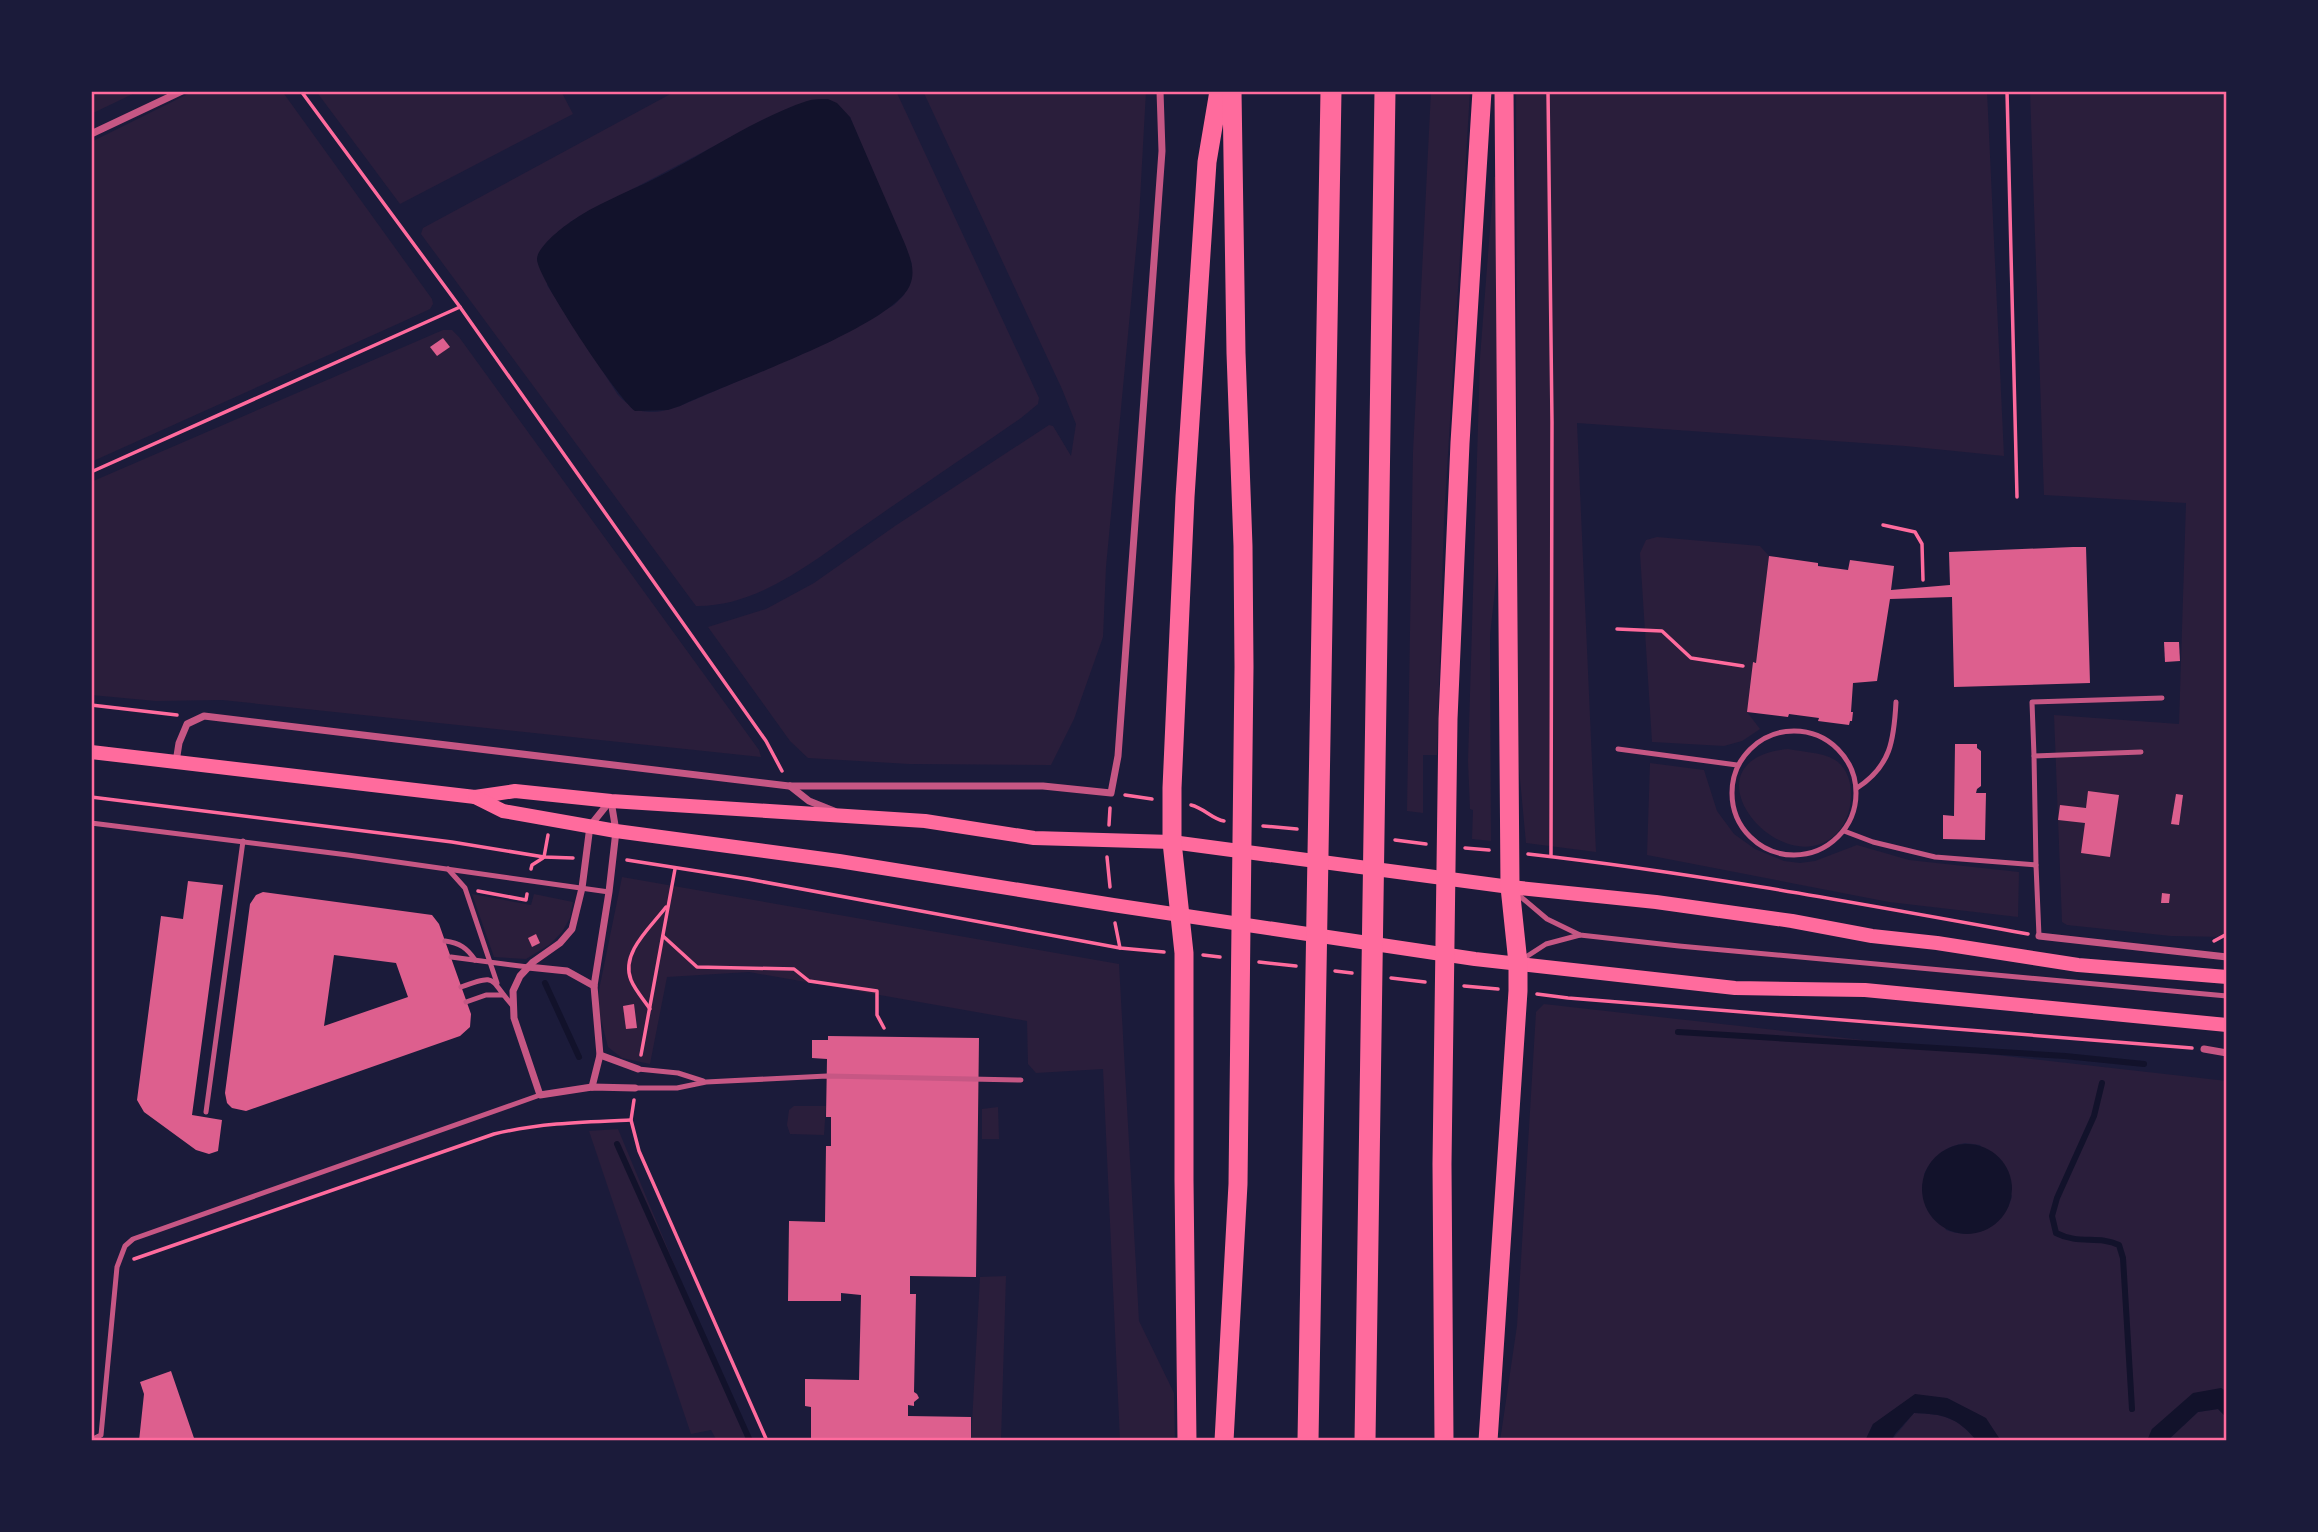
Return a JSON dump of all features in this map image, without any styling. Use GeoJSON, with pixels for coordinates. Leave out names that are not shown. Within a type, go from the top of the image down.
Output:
{"type":"FeatureCollection","features":[{"type":"Feature","properties":{"kind":"highway"},"geometry":{"type":"LineString","coordinates":[[1187,1441],[1184,953],[1172,842],[1172,788],[1185,497],[1207,162],[1219,91]]}},
{"type":"Feature","properties":{"kind":"highway"},"geometry":{"type":"LineString","coordinates":[[1224,1441],[1238,1184],[1242,793],[1243,534],[1235,299],[1232,91]]}},
{"type":"Feature","properties":{"kind":"highway"},"geometry":{"type":"LineString","coordinates":[[1308,1441],[1331,91]]}},
{"type":"Feature","properties":{"kind":"highway"},"geometry":{"type":"LineString","coordinates":[[1364,1441],[1385,91]]}},
{"type":"Feature","properties":{"kind":"highway"},"geometry":{"type":"LineString","coordinates":[[1444,1441],[1441,1317],[1447,818],[1455,538],[1482,91]]}},
{"type":"Feature","properties":{"kind":"highway"},"geometry":{"type":"LineString","coordinates":[[1488,1441],[1518,991],[1518,963],[1510,887],[1504,91]]}},
{"type":"Feature","properties":{"kind":"main road"},"geometry":{"type":"LineString","coordinates":[[91,752],[475,797],[515,791],[611,801],[925,821],[1034,838],[1172,842],[1792,921],[1872,936],[2012,953],[2078,965],[2227,977]]}},
{"type":"Feature","properties":{"kind":"main road"},"geometry":{"type":"LineString","coordinates":[[475,797],[503,811],[616,831],[839,861],[1475,959],[1735,988],[1865,990],[2227,1025]]}},
{"type":"Feature","properties":{"kind":"street"},"geometry":{"type":"LineString","coordinates":[[91,135],[182,91]]}},
{"type":"Feature","properties":{"kind":"street"},"geometry":{"type":"LineString","coordinates":[[176,762],[179,743],[187,724],[204,716],[789,786],[1043,786],[1111,793],[1118,756],[1162,151],[1160,91]]}},
{"type":"Feature","properties":{"kind":"street"},"geometry":{"type":"LineString","coordinates":[[789,786],[809,801],[847,817]]}},
{"type":"Feature","properties":{"kind":"street"},"geometry":{"type":"LineString","coordinates":[[611,801],[590,826],[582,888],[572,929],[560,943],[528,967],[514,987],[513,1018],[540,1095],[592,1087],[635,1088]]}},
{"type":"Feature","properties":{"kind":"street"},"geometry":{"type":"LineString","coordinates":[[592,1087],[600,1055],[594,986],[616,831],[611,801]]}},
{"type":"Feature","properties":{"kind":"street"},"geometry":{"type":"LineString","coordinates":[[2039,936],[2227,957]]}},
{"type":"Feature","properties":{"kind":"street"},"geometry":{"type":"LineString","coordinates":[[528,967],[566,971],[594,986]]}},
{"type":"Feature","properties":{"kind":"street"},"geometry":{"type":"LineString","coordinates":[[2204,1049],[2227,1053]]}},
{"type":"Feature","properties":{"kind":"street"},"geometry":{"type":"LineString","coordinates":[[600,1055],[638,1069]]}},
{"type":"Feature","properties":{"kind":"lane"},"geometry":{"type":"LineString","coordinates":[[2039,936],[2032,702],[2162,698]]}},
{"type":"Feature","properties":{"kind":"lane"},"geometry":{"type":"LineString","coordinates":[[1857,788],[1874,777],[1886,760],[1895,730],[1896,702]]}},
{"type":"Feature","properties":{"kind":"lane"},"geometry":{"type":"LineString","coordinates":[[1781,732],[1822,738],[1836,746],[1848,758],[1856,779],[1857,801],[1851,822],[1837,839],[1818,851],[1797,856],[1777,853],[1753,840],[1740,827],[1731,806],[1731,784],[1737,765],[1751,745],[1781,732]]}},
{"type":"Feature","properties":{"kind":"lane"},"geometry":{"type":"LineString","coordinates":[[1618,749],[1737,765]]}},
{"type":"Feature","properties":{"kind":"lane"},"geometry":{"type":"LineString","coordinates":[[2034,756],[2141,752]]}},
{"type":"Feature","properties":{"kind":"lane"},"geometry":{"type":"LineString","coordinates":[[91,823],[243,841],[609,892]]}},
{"type":"Feature","properties":{"kind":"lane"},"geometry":{"type":"LineString","coordinates":[[1844,831],[1873,842],[1935,858],[2036,865]]}},
{"type":"Feature","properties":{"kind":"lane"},"geometry":{"type":"LineString","coordinates":[[206,1112],[243,841]]}},
{"type":"Feature","properties":{"kind":"lane"},"geometry":{"type":"LineString","coordinates":[[447,869],[464,888],[497,983],[512,1005]]}},
{"type":"Feature","properties":{"kind":"lane"},"geometry":{"type":"LineString","coordinates":[[1510,887],[1547,919],[1580,935],[2227,996]]}},
{"type":"Feature","properties":{"kind":"lane"},"geometry":{"type":"LineString","coordinates":[[1518,963],[1546,944],[1580,935]]}},
{"type":"Feature","properties":{"kind":"lane"},"geometry":{"type":"LineString","coordinates":[[445,941],[458,943],[475,960]]}},
{"type":"Feature","properties":{"kind":"lane"},"geometry":{"type":"LineString","coordinates":[[451,957],[528,967]]}},
{"type":"Feature","properties":{"kind":"lane"},"geometry":{"type":"LineString","coordinates":[[461,987],[484,979],[497,983]]}},
{"type":"Feature","properties":{"kind":"lane"},"geometry":{"type":"LineString","coordinates":[[466,1002],[486,995],[503,995]]}},
{"type":"Feature","properties":{"kind":"lane"},"geometry":{"type":"LineString","coordinates":[[638,1069],[678,1073],[706,1082]]}},
{"type":"Feature","properties":{"kind":"lane"},"geometry":{"type":"LineString","coordinates":[[635,1088],[677,1088],[706,1082],[827,1076],[1021,1080]]}},
{"type":"Feature","properties":{"kind":"lane"},"geometry":{"type":"LineString","coordinates":[[91,1440],[101,1435],[117,1267],[125,1246],[133,1238],[540,1095]]}},
{"type":"Feature","properties":{"kind":"path"},"geometry":{"type":"LineString","coordinates":[[301,91],[460,307],[766,741],[789,786]]}},
{"type":"Feature","properties":{"kind":"path"},"geometry":{"type":"LineString","coordinates":[[1548,91],[1552,422],[1551,856]]}},
{"type":"Feature","properties":{"kind":"path"},"geometry":{"type":"LineString","coordinates":[[2007,91],[2017,497]]}},
{"type":"Feature","properties":{"kind":"path"},"geometry":{"type":"LineString","coordinates":[[91,472],[460,307]]}},
{"type":"Feature","properties":{"kind":"path"},"geometry":{"type":"LineString","coordinates":[[1883,525],[1915,532],[1922,544],[1923,580]]}},
{"type":"Feature","properties":{"kind":"path"},"geometry":{"type":"LineString","coordinates":[[1617,629],[1662,631],[1691,658],[1743,666]]}},
{"type":"Feature","properties":{"kind":"path"},"geometry":{"type":"LineString","coordinates":[[91,705],[204,716]]}},
{"type":"Feature","properties":{"kind":"path"},"geometry":{"type":"LineString","coordinates":[[1111,793],[1108,868],[1120,948]]}},
{"type":"Feature","properties":{"kind":"path"},"geometry":{"type":"LineString","coordinates":[[91,797],[440,840],[544,857]]}},
{"type":"Feature","properties":{"kind":"path"},"geometry":{"type":"LineString","coordinates":[[1602,862],[1846,901],[2039,936]]}},
{"type":"Feature","properties":{"kind":"path"},"geometry":{"type":"LineString","coordinates":[[638,1069],[675,869],[1120,948],[1226,958]]}},
{"type":"Feature","properties":{"kind":"path"},"geometry":{"type":"LineString","coordinates":[[650,1009],[632,983],[628,962],[635,946],[668,904]]}},
{"type":"Feature","properties":{"kind":"path"},"geometry":{"type":"LineString","coordinates":[[663,936],[697,967],[794,970],[809,981],[877,991],[877,1015],[884,1028]]}},
{"type":"Feature","properties":{"kind":"path"},"geometry":{"type":"LineString","coordinates":[[1253,961],[1309,968]]}},
{"type":"Feature","properties":{"kind":"path"},"geometry":{"type":"LineString","coordinates":[[1322,970],[1364,974]]}},
{"type":"Feature","properties":{"kind":"path"},"geometry":{"type":"LineString","coordinates":[[1392,978],[1433,983]]}},
{"type":"Feature","properties":{"kind":"path"},"geometry":{"type":"LineString","coordinates":[[1461,986],[1568,998],[2204,1049]]}},
{"type":"Feature","properties":{"kind":"path"},"geometry":{"type":"LineString","coordinates":[[117,1267],[494,1134],[560,1122],[631,1121],[639,1151],[767,1441]]}},
{"type":"Feature","properties":{"kind":"shaded area"},"geometry":{"type":"Polygon","coordinates":[[[91,91],[139,91],[91,114],[91,91]]]}},
{"type":"Feature","properties":{"kind":"shaded area"},"geometry":{"type":"Polygon","coordinates":[[[194,91],[282,91],[433,304],[430,309],[402,322],[91,462],[91,142],[194,91]]]}},
{"type":"Feature","properties":{"kind":"shaded area"},"geometry":{"type":"Polygon","coordinates":[[[316,91],[561,91],[573,114],[400,204],[316,91]]]}},
{"type":"Feature","properties":{"kind":"shaded area"},"geometry":{"type":"Polygon","coordinates":[[[676,91],[896,91],[1039,398],[1038,404],[789,577],[744,598],[696,606],[421,234],[423,228],[676,91]],[[850,117],[760,122],[570,222],[547,285],[618,395],[632,407],[653,412],[680,406],[831,341],[894,305],[904,295],[912,264],[850,117]]]}},
{"type":"Feature","properties":{"kind":"shaded area"},"geometry":{"type":"Polygon","coordinates":[[[923,91],[1146,91],[1139,218],[1106,567],[1103,637],[1074,719],[1051,765],[909,764],[808,758],[790,741],[708,627],[766,609],[814,583],[895,526],[1049,425],[1053,426],[1071,456],[1076,424],[1062,389],[923,91]]]}},
{"type":"Feature","properties":{"kind":"shaded area"},"geometry":{"type":"Polygon","coordinates":[[[1431,91],[1470,91],[1444,520],[1437,755],[1423,755],[1423,813],[1407,811],[1413,452],[1431,91]]]}},
{"type":"Feature","properties":{"kind":"shaded area"},"geometry":{"type":"Polygon","coordinates":[[[1516,91],[1987,91],[2004,456],[1905,446],[1577,423],[1596,852],[1526,843],[1518,758],[1516,91]]]}},
{"type":"Feature","properties":{"kind":"shaded area"},"geometry":{"type":"Polygon","coordinates":[[[2030,91],[2227,91],[2227,937],[2171,936],[2067,925],[2062,922],[2054,715],[2179,724],[2186,503],[2044,495],[2030,91]]]}},
{"type":"Feature","properties":{"kind":"shaded area"},"geometry":{"type":"Polygon","coordinates":[[[828,99],[837,103],[850,117],[909,254],[912,269],[910,285],[897,301],[873,319],[806,353],[680,406],[668,410],[635,411],[612,385],[563,311],[540,270],[537,259],[541,250],[565,226],[600,204],[673,169],[767,117],[807,101],[828,99]]]}},
{"type":"Feature","properties":{"kind":"shaded area"},"geometry":{"type":"Polygon","coordinates":[[[1494,177],[1499,555],[1490,635],[1491,841],[1472,839],[1473,810],[1470,809],[1468,761],[1480,358],[1494,177]]]}},
{"type":"Feature","properties":{"kind":"shaded area"},"geometry":{"type":"Polygon","coordinates":[[[443,330],[452,330],[459,337],[759,750],[761,757],[222,700],[156,701],[91,695],[91,482],[443,330]]]}},
{"type":"Feature","properties":{"kind":"shaded area"},"geometry":{"type":"Polygon","coordinates":[[[1657,537],[1760,546],[1769,556],[1747,712],[1760,729],[1742,741],[1724,746],[1652,742],[1640,553],[1646,540],[1657,537]]]}},
{"type":"Feature","properties":{"kind":"shaded area"},"geometry":{"type":"Polygon","coordinates":[[[1788,749],[1830,757],[1843,767],[1851,786],[1849,809],[1841,829],[1834,836],[1811,846],[1788,844],[1766,832],[1749,814],[1740,794],[1741,774],[1756,758],[1788,749]]]}},
{"type":"Feature","properties":{"kind":"shaded area"},"geometry":{"type":"Polygon","coordinates":[[[1650,763],[1704,770],[1717,811],[1734,834],[1755,849],[1784,861],[1815,861],[1857,845],[1909,860],[2019,872],[2018,917],[1889,902],[1647,855],[1650,763]]]}},
{"type":"Feature","properties":{"kind":"shaded area"},"geometry":{"type":"Polygon","coordinates":[[[622,877],[1119,964],[1139,1321],[1174,1393],[1175,1441],[1120,1441],[1103,1069],[1036,1073],[1028,1064],[1027,1021],[749,972],[667,977],[650,1064],[622,1058],[608,1047],[599,1012],[599,990],[622,877]]]}},
{"type":"Feature","properties":{"kind":"shaded area"},"geometry":{"type":"Polygon","coordinates":[[[472,894],[531,905],[534,894],[573,902],[570,918],[562,932],[549,945],[526,959],[494,957],[472,894]]]}},
{"type":"Feature","properties":{"kind":"shaded area"},"geometry":{"type":"Polygon","coordinates":[[[1544,1004],[2227,1081],[2227,1392],[2221,1388],[2152,1429],[2147,1441],[2001,1441],[1985,1418],[1947,1398],[1873,1424],[1865,1441],[1500,1441],[1517,1326],[1536,1012],[1544,1004]],[[1965,1143],[1946,1149],[1936,1157],[1924,1174],[1946,1230],[1967,1233],[1987,1228],[2003,1215],[2012,1196],[1980,1145],[1965,1143]]]}},
{"type":"Feature","properties":{"kind":"shaded area"},"geometry":{"type":"Polygon","coordinates":[[[794,1106],[826,1106],[824,1135],[790,1134],[787,1125],[789,1110],[794,1106]]]}},
{"type":"Feature","properties":{"kind":"shaded area"},"geometry":{"type":"Polygon","coordinates":[[[998,1107],[999,1139],[982,1139],[982,1109],[998,1107]]]}},
{"type":"Feature","properties":{"kind":"shaded area"},"geometry":{"type":"Polygon","coordinates":[[[618,1129],[748,1441],[717,1441],[711,1430],[691,1434],[589,1131],[618,1129]]]}},
{"type":"Feature","properties":{"kind":"shaded area"},"geometry":{"type":"Polygon","coordinates":[[[1958,1144],[1976,1144],[1992,1151],[2005,1164],[2012,1180],[2012,1198],[2005,1214],[1992,1227],[1976,1234],[1958,1234],[1942,1227],[1929,1214],[1922,1198],[1922,1180],[1929,1164],[1942,1151],[1958,1144]]]}},
{"type":"Feature","properties":{"kind":"shaded area"},"geometry":{"type":"Polygon","coordinates":[[[1006,1276],[1001,1441],[971,1441],[980,1277],[1006,1276]]]}},
{"type":"Feature","properties":{"kind":"shaded area"},"geometry":{"type":"Polygon","coordinates":[[[2221,1388],[2227,1392],[2227,1418],[2218,1409],[2198,1412],[2167,1441],[2147,1441],[2152,1429],[2193,1393],[2221,1388]]]}},
{"type":"Feature","properties":{"kind":"shaded area"},"geometry":{"type":"Polygon","coordinates":[[[1915,1394],[1947,1398],[1986,1418],[2001,1441],[1977,1441],[1949,1418],[1914,1413],[1891,1441],[1865,1441],[1873,1424],[1915,1394]]]}},
{"type":"Feature","properties":{"kind":"shaded area"},"geometry":{"type":"Polygon","coordinates":[[[2218,1409],[2227,1418],[2227,1441],[2167,1441],[2198,1412],[2218,1409]]]}},
{"type":"Feature","properties":{"kind":"shaded area"},"geometry":{"type":"Polygon","coordinates":[[[1914,1413],[1949,1418],[1977,1441],[1891,1441],[1914,1413]]]}},
{"type":"Feature","properties":{"kind":"building"},"geometry":{"type":"Polygon","coordinates":[[[443,338],[450,347],[437,356],[430,347],[443,338]]]}},
{"type":"Feature","properties":{"kind":"building"},"geometry":{"type":"Polygon","coordinates":[[[2086,547],[2090,683],[1954,687],[1952,597],[1890,599],[1877,681],[1853,683],[1853,712],[1849,725],[1789,714],[1788,717],[1747,712],[1769,556],[1848,570],[1850,560],[1894,566],[1891,590],[1950,585],[1949,552],[2086,547]]]}},
{"type":"Feature","properties":{"kind":"building"},"geometry":{"type":"Polygon","coordinates":[[[2164,642],[2179,642],[2180,661],[2165,662],[2164,642]]]}},
{"type":"Feature","properties":{"kind":"building"},"geometry":{"type":"Polygon","coordinates":[[[1955,744],[1977,744],[1981,751],[1981,786],[1976,793],[1986,793],[1985,840],[1943,839],[1943,815],[1954,816],[1955,744]]]}},
{"type":"Feature","properties":{"kind":"building"},"geometry":{"type":"Polygon","coordinates":[[[2088,791],[2119,795],[2110,857],[2081,853],[2085,823],[2058,820],[2060,805],[2086,808],[2088,791]]]}},
{"type":"Feature","properties":{"kind":"building"},"geometry":{"type":"Polygon","coordinates":[[[2176,794],[2183,795],[2179,825],[2171,824],[2176,794]]]}},
{"type":"Feature","properties":{"kind":"building"},"geometry":{"type":"Polygon","coordinates":[[[188,881],[223,885],[192,1115],[222,1120],[218,1151],[209,1154],[196,1150],[144,1112],[137,1100],[161,916],[183,919],[188,881]]]}},
{"type":"Feature","properties":{"kind":"building"},"geometry":{"type":"Polygon","coordinates":[[[263,892],[432,915],[439,924],[471,1014],[470,1027],[460,1036],[246,1111],[232,1108],[227,1103],[225,1093],[250,904],[256,895],[263,892]],[[334,955],[324,1026],[408,997],[396,963],[334,955]]]}},
{"type":"Feature","properties":{"kind":"building"},"geometry":{"type":"Polygon","coordinates":[[[2162,893],[2170,894],[2169,903],[2161,903],[2162,893]]]}},
{"type":"Feature","properties":{"kind":"building"},"geometry":{"type":"Polygon","coordinates":[[[536,934],[540,943],[532,947],[528,938],[536,934]]]}},
{"type":"Feature","properties":{"kind":"building"},"geometry":{"type":"Polygon","coordinates":[[[634,1004],[637,1028],[626,1029],[623,1006],[634,1004]]]}},
{"type":"Feature","properties":{"kind":"building"},"geometry":{"type":"Polygon","coordinates":[[[828,1036],[979,1038],[976,1277],[910,1276],[910,1294],[916,1294],[914,1392],[919,1398],[914,1402],[914,1406],[908,1405],[908,1416],[971,1417],[971,1441],[811,1441],[811,1407],[805,1406],[805,1379],[859,1380],[861,1295],[841,1293],[841,1301],[788,1301],[789,1221],[825,1222],[826,1146],[831,1146],[831,1117],[826,1117],[827,1059],[812,1058],[812,1040],[828,1040],[828,1036]]]}},
{"type":"Feature","properties":{"kind":"building"},"geometry":{"type":"Polygon","coordinates":[[[171,1371],[195,1441],[139,1441],[144,1394],[140,1382],[171,1371]]]}},
{"type":"Feature","properties":{"kind":"waterway"},"geometry":{"type":"LineString","coordinates":[[545,983],[579,1057]]}},
{"type":"Feature","properties":{"kind":"waterway"},"geometry":{"type":"LineString","coordinates":[[1678,1032],[2065,1056],[2144,1064]]}},
{"type":"Feature","properties":{"kind":"waterway"},"geometry":{"type":"LineString","coordinates":[[2102,1083],[2094,1116],[2057,1198],[2052,1216],[2056,1233],[2064,1237],[2119,1245],[2123,1258],[2132,1409]]}},
{"type":"Feature","properties":{"kind":"waterway"},"geometry":{"type":"LineString","coordinates":[[617,1144],[750,1441]]}}]}
